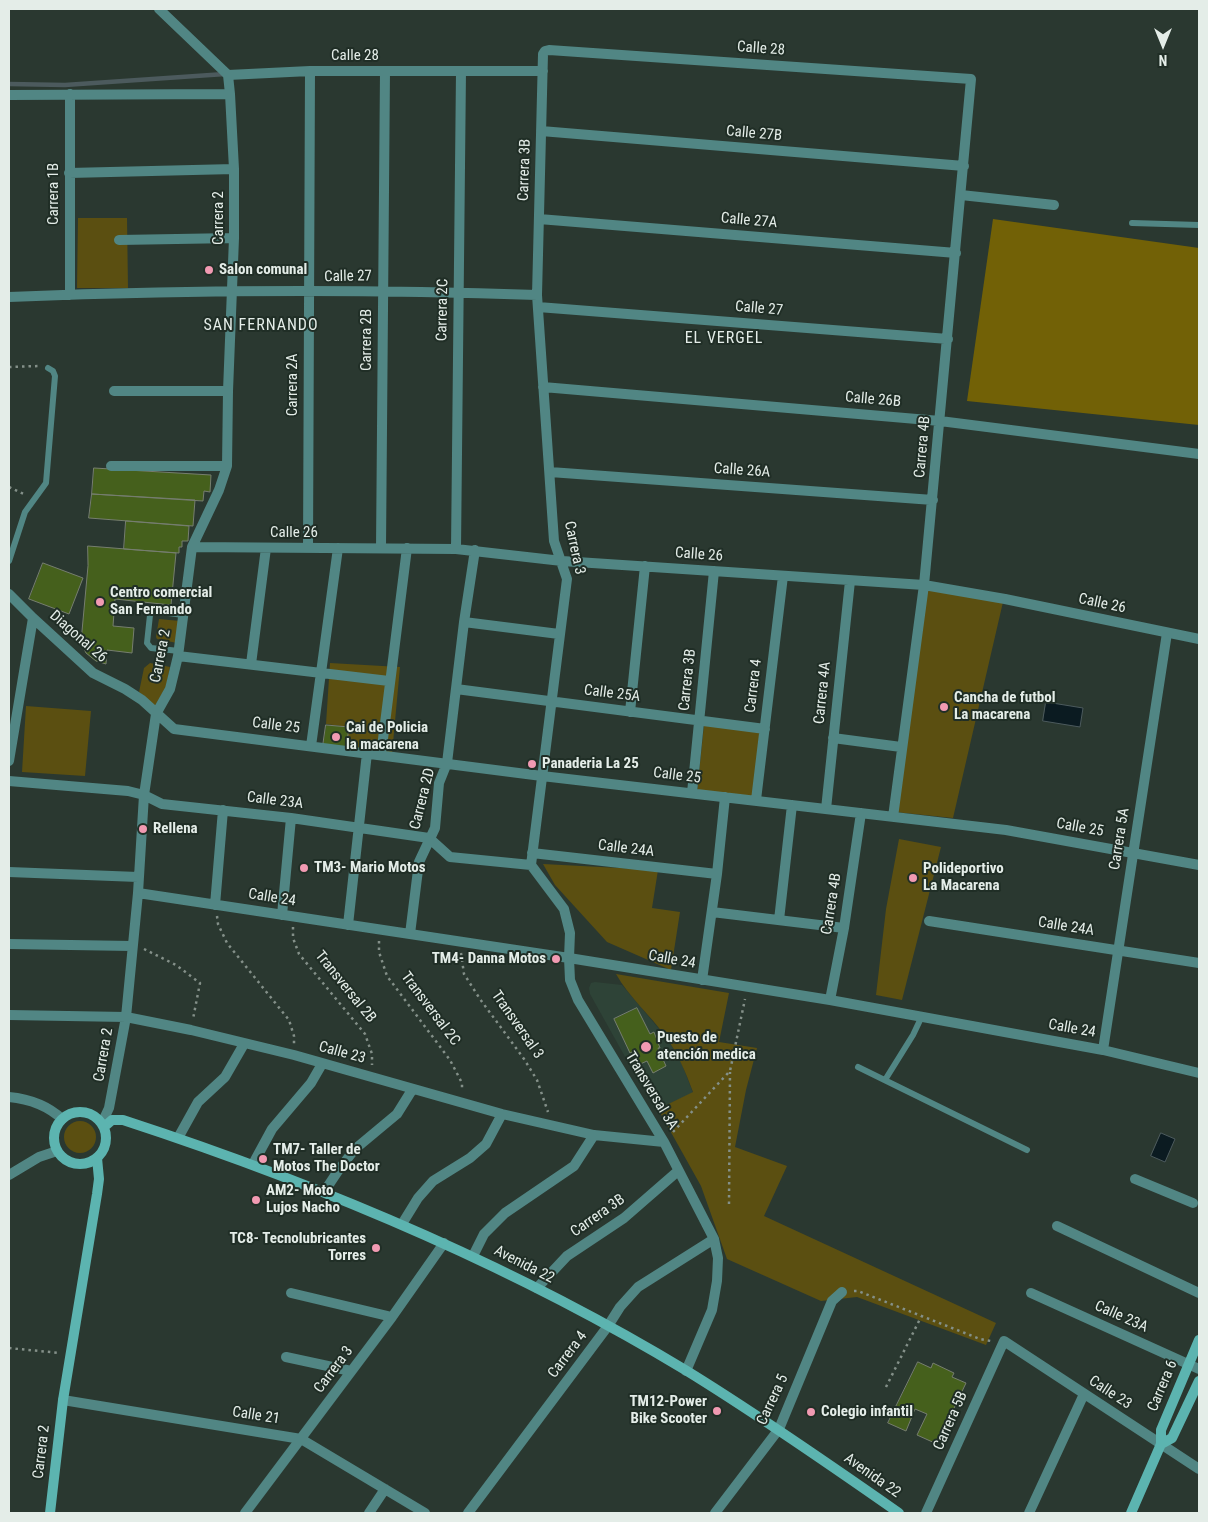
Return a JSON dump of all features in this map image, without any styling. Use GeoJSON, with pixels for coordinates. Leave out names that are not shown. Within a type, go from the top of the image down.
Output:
{"type":"FeatureCollection","features":[{"type":"Feature","properties":{"kind":"street"},"geometry":{"type":"LineString","coordinates":[[159,9],[228,75]]}},
{"type":"Feature","properties":{"kind":"street","name":"Calle 28"},"geometry":{"type":"LineString","coordinates":[[549,50],[971,79]]}},
{"type":"Feature","properties":{"kind":"street","name":"Carrera 3B"},"geometry":{"type":"LineString","coordinates":[[537,295],[542,71],[543,54],[549,50]]}},
{"type":"Feature","properties":{"kind":"street","name":"Calle 28"},"geometry":{"type":"LineString","coordinates":[[228,75],[385,71],[542,71]]}},
{"type":"Feature","properties":{"kind":"street","name":"Carrera 2B"},"geometry":{"type":"LineString","coordinates":[[381,548],[385,71]]}},
{"type":"Feature","properties":{"kind":"street","name":"Carrera 2C"},"geometry":{"type":"LineString","coordinates":[[456,549],[461,71]]}},
{"type":"Feature","properties":{"kind":"street","name":"Carrera 2A"},"geometry":{"type":"LineString","coordinates":[[308,548],[310,72]]}},
{"type":"Feature","properties":{"kind":"street","name":"Carrera 2"},"geometry":{"type":"LineString","coordinates":[[103,1125],[109,1108],[126,1017],[138,893],[144,795],[156,714],[170,690],[178,653],[192,547],[219,490],[227,466],[234,238],[234,169],[228,75]]}},
{"type":"Feature","properties":{"kind":"street","name":"Carrera 4B"},"geometry":{"type":"LineString","coordinates":[[893,817],[924,586],[962,195],[971,79]]}},
{"type":"Feature","properties":{"kind":"street","name":"Carrera 1B"},"geometry":{"type":"LineString","coordinates":[[70,94],[70,295]]}},
{"type":"Feature","properties":{"kind":"street"},"geometry":{"type":"LineString","coordinates":[[9,95],[230,94]]}},
{"type":"Feature","properties":{"kind":"street","name":"Calle 27B"},"geometry":{"type":"LineString","coordinates":[[541,131],[964,166]]}},
{"type":"Feature","properties":{"kind":"street"},"geometry":{"type":"LineString","coordinates":[[69,174],[234,169]]}},
{"type":"Feature","properties":{"kind":"street"},"geometry":{"type":"LineString","coordinates":[[962,195],[1054,205]]}},
{"type":"Feature","properties":{"kind":"street","name":"Calle 27A"},"geometry":{"type":"LineString","coordinates":[[539,219],[956,254]]}},
{"type":"Feature","properties":{"kind":"street"},"geometry":{"type":"LineString","coordinates":[[119,240],[234,238]]}},
{"type":"Feature","properties":{"kind":"street","name":"Calle 27"},"geometry":{"type":"LineString","coordinates":[[9,297],[232,291],[458,292],[537,295]]}},
{"type":"Feature","properties":{"kind":"street","name":"Carrera 3"},"geometry":{"type":"LineString","coordinates":[[531,865],[567,579],[554,541],[537,295]]}},
{"type":"Feature","properties":{"kind":"street","name":"Calle 27"},"geometry":{"type":"LineString","coordinates":[[538,306],[948,339]]}},
{"type":"Feature","properties":{"kind":"street","name":"Calle 26B"},"geometry":{"type":"LineString","coordinates":[[543,387],[940,420],[1199,454]]}},
{"type":"Feature","properties":{"kind":"street"},"geometry":{"type":"LineString","coordinates":[[114,390],[228,391]]}},
{"type":"Feature","properties":{"kind":"street"},"geometry":{"type":"LineString","coordinates":[[111,466],[227,466]]}},
{"type":"Feature","properties":{"kind":"street","name":"Calle 26A"},"geometry":{"type":"LineString","coordinates":[[550,472],[933,500]]}},
{"type":"Feature","properties":{"kind":"street","name":"Calle 26"},"geometry":{"type":"LineString","coordinates":[[192,547],[475,550],[562,560],[924,586],[1005,599],[1199,638]]}},
{"type":"Feature","properties":{"kind":"street"},"geometry":{"type":"LineString","coordinates":[[251,664],[266,548]]}},
{"type":"Feature","properties":{"kind":"street"},"geometry":{"type":"LineString","coordinates":[[311,746],[338,548]]}},
{"type":"Feature","properties":{"kind":"street"},"geometry":{"type":"LineString","coordinates":[[381,754],[407,548]]}},
{"type":"Feature","properties":{"kind":"street","name":"Carrera 2D"},"geometry":{"type":"LineString","coordinates":[[410,934],[419,862],[435,828],[439,783],[447,763],[464,622],[475,550]]}},
{"type":"Feature","properties":{"kind":"street"},"geometry":{"type":"LineString","coordinates":[[630,712],[645,566]]}},
{"type":"Feature","properties":{"kind":"street","name":"Carrera 3B"},"geometry":{"type":"LineString","coordinates":[[692,793],[714,571]]}},
{"type":"Feature","properties":{"kind":"street","name":"Carrera 4"},"geometry":{"type":"LineString","coordinates":[[756,800],[783,576]]}},
{"type":"Feature","properties":{"kind":"street","name":"Carrera 4A"},"geometry":{"type":"LineString","coordinates":[[826,809],[850,581]]}},
{"type":"Feature","properties":{"kind":"street","name":"Diagonal 26"},"geometry":{"type":"LineString","coordinates":[[9,594],[93,673],[142,700],[156,714]]}},
{"type":"Feature","properties":{"kind":"street"},"geometry":{"type":"LineString","coordinates":[[9,761],[10,738],[33,618]]}},
{"type":"Feature","properties":{"kind":"street"},"geometry":{"type":"LineString","coordinates":[[464,622],[559,634]]}},
{"type":"Feature","properties":{"kind":"street","name":"Carrera 5A"},"geometry":{"type":"LineString","coordinates":[[1103,1050],[1167,632]]}},
{"type":"Feature","properties":{"kind":"street"},"geometry":{"type":"LineString","coordinates":[[178,653],[389,681]]}},
{"type":"Feature","properties":{"kind":"street","name":"Calle 25A"},"geometry":{"type":"LineString","coordinates":[[456,690],[764,729]]}},
{"type":"Feature","properties":{"kind":"street","name":"Calle 25"},"geometry":{"type":"LineString","coordinates":[[156,714],[174,729],[542,776],[1006,830],[1199,865]]}},
{"type":"Feature","properties":{"kind":"street"},"geometry":{"type":"LineString","coordinates":[[833,738],[901,747]]}},
{"type":"Feature","properties":{"kind":"street"},"geometry":{"type":"LineString","coordinates":[[348,925],[367,753]]}},
{"type":"Feature","properties":{"kind":"street","name":"Calle 23A"},"geometry":{"type":"LineString","coordinates":[[9,781],[128,791],[144,795],[162,804],[291,818],[429,838]]}},
{"type":"Feature","properties":{"kind":"street"},"geometry":{"type":"LineString","coordinates":[[702,980],[717,874],[725,797]]}},
{"type":"Feature","properties":{"kind":"street"},"geometry":{"type":"LineString","coordinates":[[779,920],[792,805]]}},
{"type":"Feature","properties":{"kind":"street"},"geometry":{"type":"LineString","coordinates":[[214,905],[223,810]]}},
{"type":"Feature","properties":{"kind":"street","name":"Carrera 4B"},"geometry":{"type":"LineString","coordinates":[[830,1000],[844,928],[861,813]]}},
{"type":"Feature","properties":{"kind":"street"},"geometry":{"type":"LineString","coordinates":[[282,915],[291,818]]}},
{"type":"Feature","properties":{"kind":"street"},"geometry":{"type":"LineString","coordinates":[[429,838],[450,857],[531,865],[564,909],[570,933],[569,958]]}},
{"type":"Feature","properties":{"kind":"street","name":"Calle 24A"},"geometry":{"type":"LineString","coordinates":[[532,853],[717,874]]}},
{"type":"Feature","properties":{"kind":"street"},"geometry":{"type":"LineString","coordinates":[[9,872],[138,877]]}},
{"type":"Feature","properties":{"kind":"street","name":"Calle 24"},"geometry":{"type":"LineString","coordinates":[[138,893],[569,958],[830,1000],[1103,1050],[1199,1074]]}},
{"type":"Feature","properties":{"kind":"street"},"geometry":{"type":"LineString","coordinates":[[712,912],[844,928]]}},
{"type":"Feature","properties":{"kind":"street","name":"Calle 24A"},"geometry":{"type":"LineString","coordinates":[[929,921],[1199,963]]}},
{"type":"Feature","properties":{"kind":"street"},"geometry":{"type":"LineString","coordinates":[[9,944],[132,946]]}},
{"type":"Feature","properties":{"kind":"street","name":"Transversal 3A"},"geometry":{"type":"LineString","coordinates":[[569,958],[570,980],[578,1000],[664,1142],[714,1239],[718,1258],[717,1281],[712,1310],[686,1371]]}},
{"type":"Feature","properties":{"kind":"street","name":"Calle 23"},"geometry":{"type":"LineString","coordinates":[[9,1014],[126,1017],[191,1030],[294,1055],[412,1090],[553,1126],[594,1135],[664,1142]]}},
{"type":"Feature","properties":{"kind":"street"},"geometry":{"type":"LineString","coordinates":[[178,1138],[198,1102],[225,1077],[244,1044]]}},
{"type":"Feature","properties":{"kind":"street"},"geometry":{"type":"LineString","coordinates":[[253,1164],[272,1129],[311,1083],[322,1064]]}},
{"type":"Feature","properties":{"kind":"street"},"geometry":{"type":"LineString","coordinates":[[324,1192],[355,1149],[397,1114],[412,1090]]}},
{"type":"Feature","properties":{"kind":"street"},"geometry":{"type":"LineString","coordinates":[[9,1097],[32,1101],[54,1111],[62,1119]]}},
{"type":"Feature","properties":{"kind":"street"},"geometry":{"type":"LineString","coordinates":[[74,1112],[92,1114],[103,1125],[106,1134],[103,1151],[90,1162],[76,1164],[64,1159],[57,1151],[54,1144],[54,1134],[57,1126],[62,1119],[74,1112]]}},
{"type":"Feature","properties":{"kind":"street"},"geometry":{"type":"LineString","coordinates":[[402,1224],[418,1198],[433,1181],[470,1158],[486,1144],[502,1114]]}},
{"type":"Feature","properties":{"kind":"street","name":"Avenida 22"},"geometry":{"type":"LineString","coordinates":[[103,1125],[117,1119],[253,1164],[402,1224],[473,1256],[608,1326],[686,1371],[779,1429],[899,1513]]}},
{"type":"Feature","properties":{"kind":"street"},"geometry":{"type":"LineString","coordinates":[[473,1256],[484,1234],[505,1213],[574,1166],[594,1135]]}},
{"type":"Feature","properties":{"kind":"street"},"geometry":{"type":"LineString","coordinates":[[9,1175],[39,1157],[57,1151]]}},
{"type":"Feature","properties":{"kind":"street","name":"Carrera 2"},"geometry":{"type":"LineString","coordinates":[[50,1513],[63,1400],[97,1194],[99,1178],[97,1158]]}},
{"type":"Feature","properties":{"kind":"street","name":"Carrera 3B"},"geometry":{"type":"LineString","coordinates":[[536,1288],[567,1256],[624,1218],[678,1171]]}},
{"type":"Feature","properties":{"kind":"street"},"geometry":{"type":"LineString","coordinates":[[1135,1179],[1196,1204]]}},
{"type":"Feature","properties":{"kind":"street"},"geometry":{"type":"LineString","coordinates":[[1057,1226],[1199,1293]]}},
{"type":"Feature","properties":{"kind":"street","name":"Carrera 4"},"geometry":{"type":"LineString","coordinates":[[468,1513],[608,1326],[620,1306],[638,1287],[714,1239]]}},
{"type":"Feature","properties":{"kind":"street","name":"Carrera 3"},"geometry":{"type":"LineString","coordinates":[[245,1513],[392,1317],[444,1243]]}},
{"type":"Feature","properties":{"kind":"street","name":"Carrera 5"},"geometry":{"type":"LineString","coordinates":[[715,1513],[779,1429],[832,1301],[842,1292]]}},
{"type":"Feature","properties":{"kind":"street"},"geometry":{"type":"LineString","coordinates":[[291,1293],[392,1317]]}},
{"type":"Feature","properties":{"kind":"street","name":"Calle 23A"},"geometry":{"type":"LineString","coordinates":[[1031,1293],[1199,1368]]}},
{"type":"Feature","properties":{"kind":"street","name":"Carrera 6"},"geometry":{"type":"LineString","coordinates":[[1130,1513],[1161,1444],[1160,1430],[1199,1340]]}},
{"type":"Feature","properties":{"kind":"street","name":"Calle 23"},"geometry":{"type":"LineString","coordinates":[[1004,1341],[1199,1469]]}},
{"type":"Feature","properties":{"kind":"street","name":"Carrera 5B"},"geometry":{"type":"LineString","coordinates":[[926,1513],[1004,1341]]}},
{"type":"Feature","properties":{"kind":"street"},"geometry":{"type":"LineString","coordinates":[[286,1357],[351,1371]]}},
{"type":"Feature","properties":{"kind":"street","name":"Carrera 6"},"geometry":{"type":"LineString","coordinates":[[1161,1444],[1172,1438],[1199,1381]]}},
{"type":"Feature","properties":{"kind":"street"},"geometry":{"type":"LineString","coordinates":[[1029,1513],[1084,1394]]}},
{"type":"Feature","properties":{"kind":"street","name":"Calle 21"},"geometry":{"type":"LineString","coordinates":[[63,1400],[301,1439],[425,1513]]}},
{"type":"Feature","properties":{"kind":"street"},"geometry":{"type":"LineString","coordinates":[[369,1513],[385,1490]]}},
{"type":"Feature","properties":{"kind":"lane"},"geometry":{"type":"LineString","coordinates":[[1132,223],[1199,225]]}},
{"type":"Feature","properties":{"kind":"lane"},"geometry":{"type":"LineString","coordinates":[[9,561],[25,512],[46,484],[55,376],[53,371],[48,368]]}},
{"type":"Feature","properties":{"kind":"lane"},"geometry":{"type":"LineString","coordinates":[[178,653],[148,646],[150,615],[154,611],[183,614]]}},
{"type":"Feature","properties":{"kind":"lane"},"geometry":{"type":"LineString","coordinates":[[885,1080],[913,1035],[922,1016]]}},
{"type":"Feature","properties":{"kind":"lane"},"geometry":{"type":"LineString","coordinates":[[858,1067],[1028,1150]]}},
{"type":"Feature","properties":{"kind":"path"},"geometry":{"type":"LineString","coordinates":[[9,367],[43,366],[48,368]]}},
{"type":"Feature","properties":{"kind":"path"},"geometry":{"type":"LineString","coordinates":[[9,487],[34,499]]}},
{"type":"Feature","properties":{"kind":"path"},"geometry":{"type":"LineString","coordinates":[[214,905],[218,924],[227,943],[288,1020],[294,1036],[294,1055]]}},
{"type":"Feature","properties":{"kind":"path","name":"Transversal 2B"},"geometry":{"type":"LineString","coordinates":[[294,917],[293,938],[299,954],[365,1034],[372,1054],[371,1077]]}},
{"type":"Feature","properties":{"kind":"path","name":"Transversal 2C"},"geometry":{"type":"LineString","coordinates":[[380,930],[379,952],[387,976],[450,1060],[462,1083],[464,1104]]}},
{"type":"Feature","properties":{"kind":"path","name":"Transversal 3"},"geometry":{"type":"LineString","coordinates":[[459,941],[464,974],[480,999],[524,1058],[537,1080],[553,1126]]}},
{"type":"Feature","properties":{"kind":"path"},"geometry":{"type":"LineString","coordinates":[[132,946],[141,947],[176,965],[200,983],[191,1030]]}},
{"type":"Feature","properties":{"kind":"path"},"geometry":{"type":"LineString","coordinates":[[729,1204],[730,1070],[747,988]]}},
{"type":"Feature","properties":{"kind":"path"},"geometry":{"type":"LineString","coordinates":[[664,1142],[730,1070]]}},
{"type":"Feature","properties":{"kind":"path"},"geometry":{"type":"LineString","coordinates":[[842,1292],[858,1291],[980,1339],[1004,1341]]}},
{"type":"Feature","properties":{"kind":"path"},"geometry":{"type":"LineString","coordinates":[[886,1388],[921,1317]]}},
{"type":"Feature","properties":{"kind":"path"},"geometry":{"type":"LineString","coordinates":[[9,1348],[71,1354]]}},
{"type":"Feature","properties":{"kind":"shaded area"},"geometry":{"type":"Polygon","coordinates":[[[78,218],[127,218],[128,288],[77,288],[78,218]]]}},
{"type":"Feature","properties":{"kind":"shaded area"},"geometry":{"type":"Polygon","coordinates":[[[993,219],[1199,248],[1199,425],[967,401],[993,219]]]}},
{"type":"Feature","properties":{"kind":"shaded area","name":"Cancha de futbol La macarena"},"geometry":{"type":"Polygon","coordinates":[[[925,586],[1003,602],[953,818],[895,812],[925,586]]]}},
{"type":"Feature","properties":{"kind":"shaded area"},"geometry":{"type":"Polygon","coordinates":[[[159,619],[180,621],[177,643],[157,639],[159,619]]]}},
{"type":"Feature","properties":{"kind":"shaded area"},"geometry":{"type":"Polygon","coordinates":[[[150,663],[170,667],[166,687],[155,706],[139,692],[144,668],[150,663]]]}},
{"type":"Feature","properties":{"kind":"shaded area"},"geometry":{"type":"Polygon","coordinates":[[[330,663],[400,667],[392,754],[346,749],[349,727],[326,724],[330,663]]]}},
{"type":"Feature","properties":{"kind":"shaded area"},"geometry":{"type":"Polygon","coordinates":[[[1046,702],[1083,708],[1080,727],[1043,721],[1046,702]]]}},
{"type":"Feature","properties":{"kind":"shaded area"},"geometry":{"type":"Polygon","coordinates":[[[26,706],[91,711],[85,776],[22,772],[26,706]]]}},
{"type":"Feature","properties":{"kind":"shaded area"},"geometry":{"type":"Polygon","coordinates":[[[704,725],[763,732],[754,799],[697,792],[704,725]]]}},
{"type":"Feature","properties":{"kind":"shaded area"},"geometry":{"type":"Polygon","coordinates":[[[899,839],[941,847],[902,1000],[876,995],[886,909],[899,839]]]}},
{"type":"Feature","properties":{"kind":"shaded area"},"geometry":{"type":"Polygon","coordinates":[[[543,864],[658,870],[652,908],[680,912],[671,970],[607,942],[555,885],[543,864]]]}},
{"type":"Feature","properties":{"kind":"shaded area"},"geometry":{"type":"Polygon","coordinates":[[[616,974],[729,993],[719,1042],[757,1048],[746,1090],[735,1147],[787,1166],[764,1216],[996,1323],[986,1345],[857,1297],[821,1301],[727,1259],[701,1186],[658,1109],[693,1092],[685,1071],[666,1037],[616,974]]]}},
{"type":"Feature","properties":{"kind":"shaded area","name":"Puesto de atención medica"},"geometry":{"type":"Polygon","coordinates":[[[591,983],[622,985],[665,1036],[680,1059],[693,1093],[658,1109],[638,1080],[590,994],[589,988],[591,983]]]}},
{"type":"Feature","properties":{"kind":"shaded area"},"geometry":{"type":"Polygon","coordinates":[[[80,1121],[92,1125],[96,1137],[92,1149],[80,1153],[68,1149],[64,1137],[68,1125],[80,1121]]]}},
{"type":"Feature","properties":{"kind":"shaded area"},"geometry":{"type":"Polygon","coordinates":[[[1161,1133],[1175,1139],[1165,1162],[1151,1156],[1161,1133]]]}},
{"type":"Feature","properties":{"kind":"building"},"geometry":{"type":"Polygon","coordinates":[[[94,468],[211,475],[210,492],[204,491],[203,501],[92,494],[94,468]]]}},
{"type":"Feature","properties":{"kind":"building"},"geometry":{"type":"Polygon","coordinates":[[[92,494],[195,500],[193,526],[89,518],[92,494]]]}},
{"type":"Feature","properties":{"kind":"building"},"geometry":{"type":"Polygon","coordinates":[[[126,521],[189,526],[188,541],[182,541],[179,553],[124,549],[126,521]]]}},
{"type":"Feature","properties":{"kind":"building","name":"Centro comercial San Fernando"},"geometry":{"type":"Polygon","coordinates":[[[88,546],[176,553],[171,605],[115,599],[113,626],[134,628],[132,653],[107,650],[106,664],[96,661],[86,653],[81,642],[88,546]]]}},
{"type":"Feature","properties":{"kind":"building"},"geometry":{"type":"Polygon","coordinates":[[[43,563],[83,578],[69,614],[29,599],[43,563]]]}},
{"type":"Feature","properties":{"kind":"building","name":"Cai de Policia la macarena"},"geometry":{"type":"Polygon","coordinates":[[[326,725],[349,727],[346,749],[323,746],[326,725]]]}},
{"type":"Feature","properties":{"kind":"building"},"geometry":{"type":"Polygon","coordinates":[[[637,1008],[650,1034],[654,1032],[660,1048],[658,1048],[666,1066],[653,1073],[647,1061],[638,1065],[632,1052],[630,1053],[614,1019],[637,1008]]]}},
{"type":"Feature","properties":{"kind":"building"},"geometry":{"type":"Polygon","coordinates":[[[918,1362],[931,1368],[933,1363],[954,1373],[952,1377],[966,1383],[937,1444],[917,1435],[927,1414],[915,1409],[906,1431],[888,1423],[918,1362]]]}},
{"type":"Feature","properties":{"kind":"waterway"},"geometry":{"type":"LineString","coordinates":[[9,84],[65,85],[225,74]]}},
{"type":"Feature","properties":{"kind":"place","name":"Salon comunal"},"geometry":{"type":"Point","coordinates":[209,270]}},
{"type":"Feature","properties":{"kind":"place","name":"Centro comercial San Fernando"},"geometry":{"type":"Point","coordinates":[100,602]}},
{"type":"Feature","properties":{"kind":"place","name":"Cancha de futbol La macarena"},"geometry":{"type":"Point","coordinates":[944,707]}},
{"type":"Feature","properties":{"kind":"place","name":"Cai de Policia la macarena"},"geometry":{"type":"Point","coordinates":[336,737]}},
{"type":"Feature","properties":{"kind":"place","name":"Panaderia La 25"},"geometry":{"type":"Point","coordinates":[532,764]}},
{"type":"Feature","properties":{"kind":"place","name":"Rellena"},"geometry":{"type":"Point","coordinates":[143,829]}},
{"type":"Feature","properties":{"kind":"place","name":"TM3- Mario Motos"},"geometry":{"type":"Point","coordinates":[304,868]}},
{"type":"Feature","properties":{"kind":"place","name":"Polideportivo La Macarena"},"geometry":{"type":"Point","coordinates":[913,878]}},
{"type":"Feature","properties":{"kind":"place","name":"TM4- Danna Motos"},"geometry":{"type":"Point","coordinates":[556,959]}},
{"type":"Feature","properties":{"kind":"place","name":"Puesto de atención medica"},"geometry":{"type":"Point","coordinates":[646,1047]}},
{"type":"Feature","properties":{"kind":"place","name":"TM7- Taller de Motos The Doctor"},"geometry":{"type":"Point","coordinates":[263,1159]}},
{"type":"Feature","properties":{"kind":"place","name":"AM2- Moto Lujos Nacho"},"geometry":{"type":"Point","coordinates":[256,1200]}},
{"type":"Feature","properties":{"kind":"place","name":"TC8- Tecnolubricantes Torres"},"geometry":{"type":"Point","coordinates":[376,1248]}},
{"type":"Feature","properties":{"kind":"place","name":"TM12-Power Bike Scooter"},"geometry":{"type":"Point","coordinates":[717,1411]}},
{"type":"Feature","properties":{"kind":"place","name":"Colegio infantil"},"geometry":{"type":"Point","coordinates":[811,1412]}},
{"type":"Feature","properties":{"kind":"district","name":"SAN FERNANDO"},"geometry":{"type":"Point","coordinates":[261,326]}},
{"type":"Feature","properties":{"kind":"district","name":"EL VERGEL"},"geometry":{"type":"Point","coordinates":[724,339]}}]}
